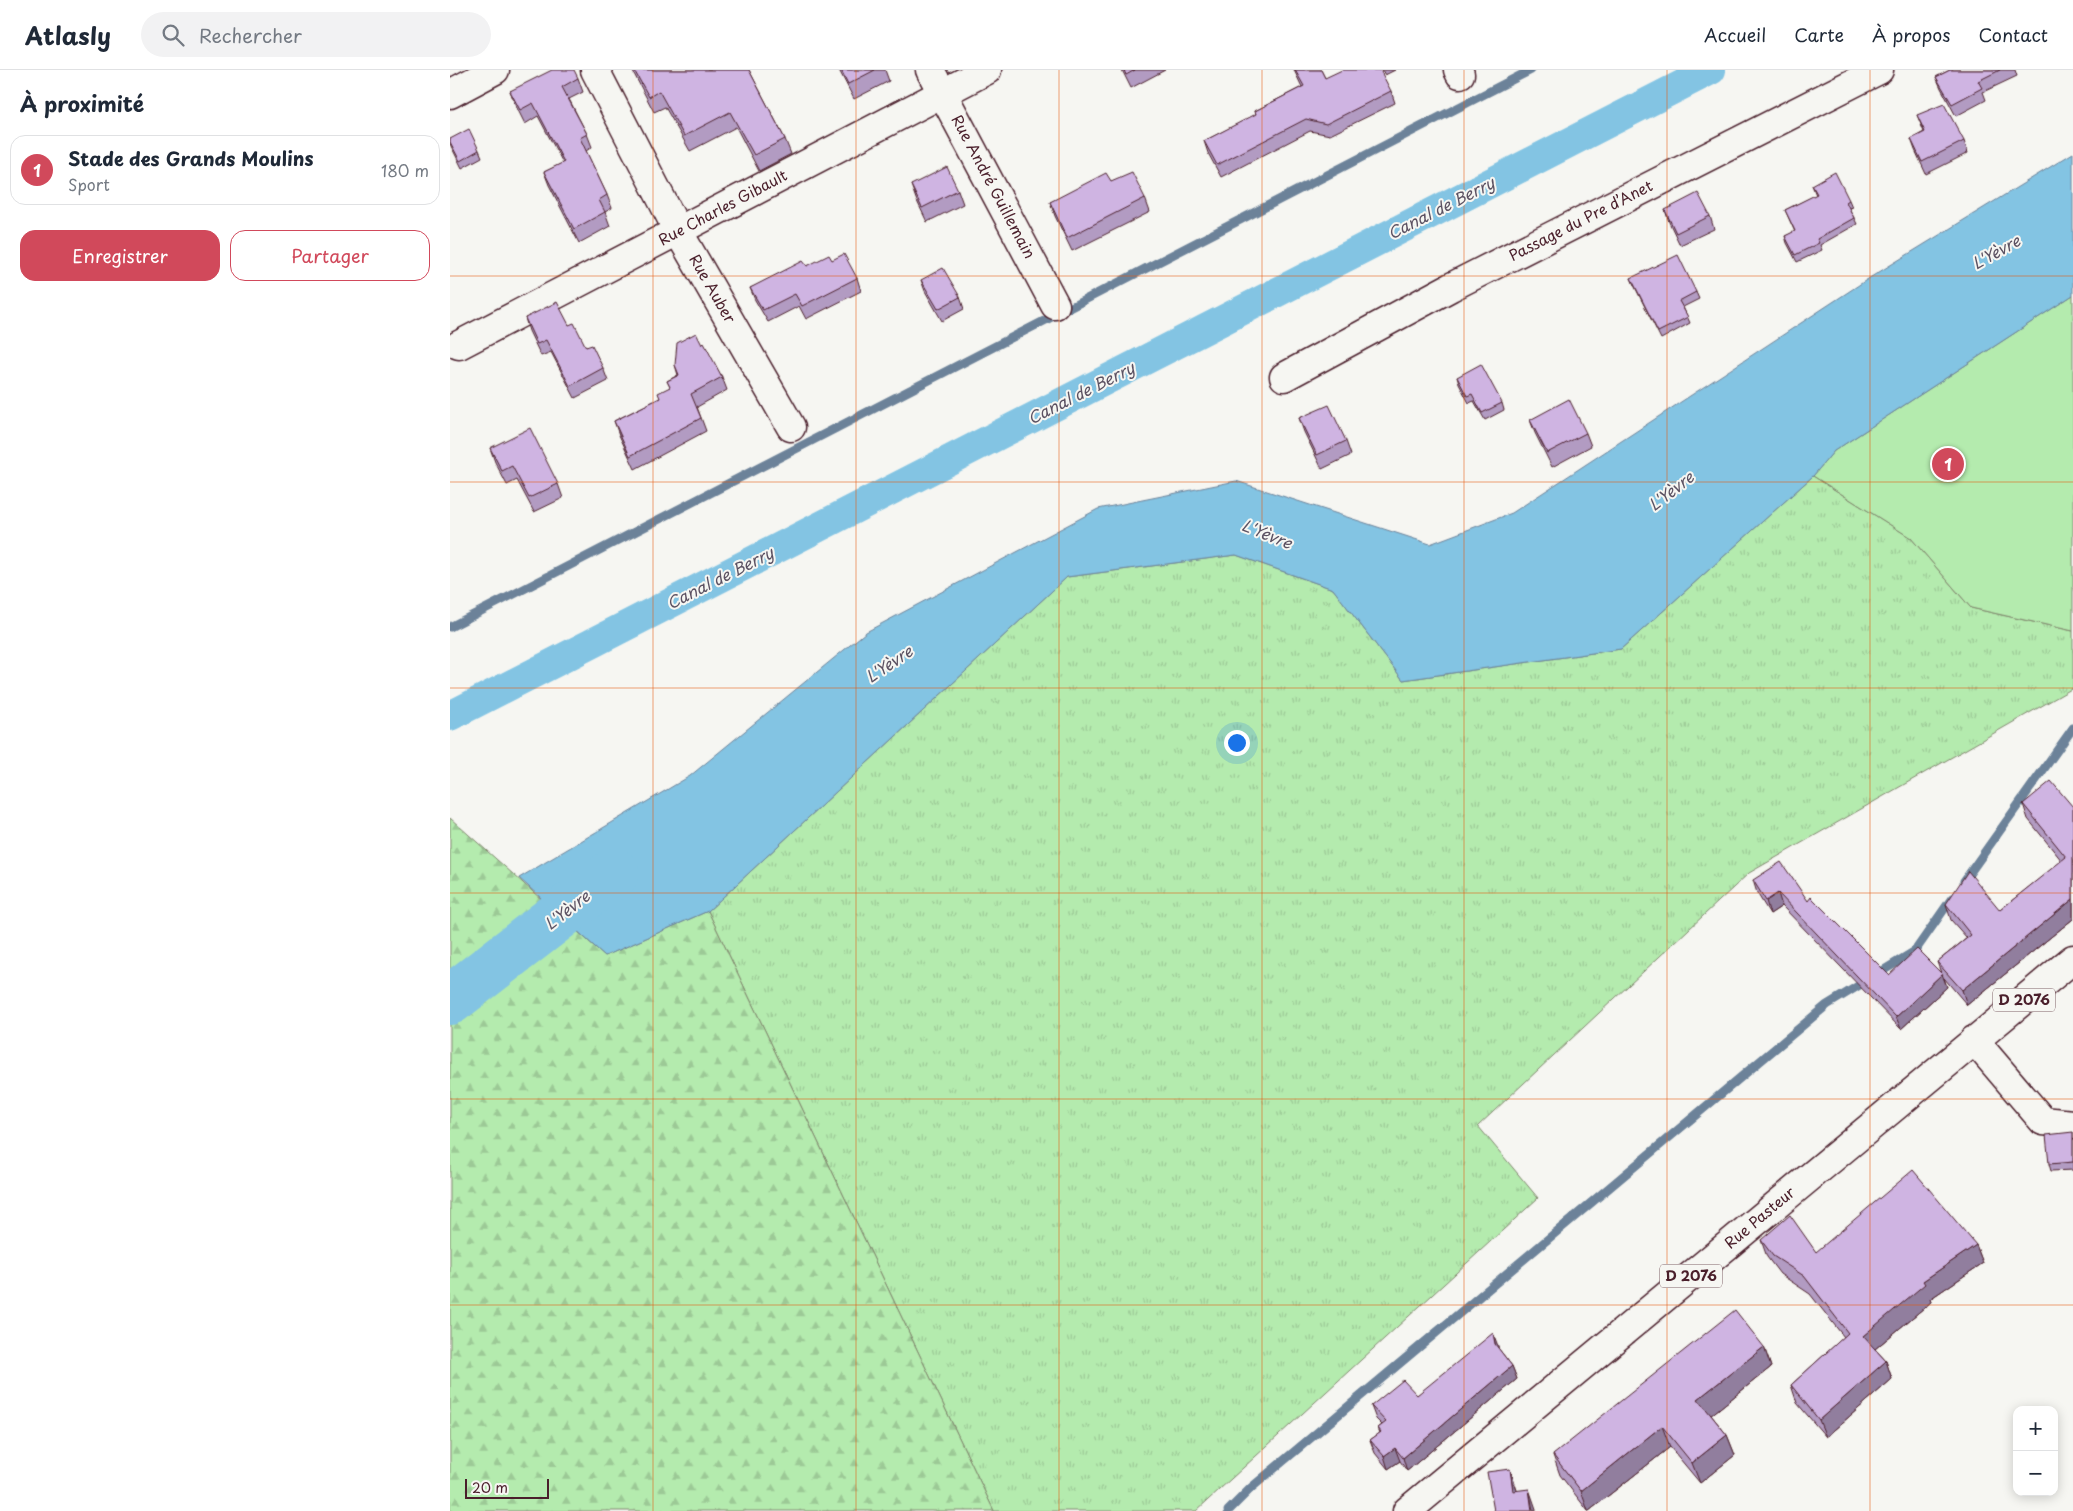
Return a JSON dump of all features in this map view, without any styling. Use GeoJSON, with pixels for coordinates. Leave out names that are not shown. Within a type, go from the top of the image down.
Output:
{"type":"FeatureCollection","features":[{"type":"Feature","properties":{"kind":"street"},"geometry":{"type":"LineString","coordinates":[[450,94],[496,70]]}},
{"type":"Feature","properties":{"kind":"street","name":"Rue Auber"},"geometry":{"type":"LineString","coordinates":[[595,70],[678,231],[790,427]]}},
{"type":"Feature","properties":{"kind":"street","name":"Rue Charles Gibault"},"geometry":{"type":"LineString","coordinates":[[459,345],[678,231],[936,82],[987,70]]}},
{"type":"Feature","properties":{"kind":"street","name":"Passage du Pre d’Anet"},"geometry":{"type":"LineString","coordinates":[[1284,377],[1451,287],[1879,70]]}},
{"type":"Feature","properties":{"kind":"street","name":"Rue André Guillemain"},"geometry":{"type":"LineString","coordinates":[[936,82],[1055,305]]}},
{"type":"Feature","properties":{"kind":"street","name":"D 2076"},"geometry":{"type":"LineString","coordinates":[[1974,1040],[2073,959]]}},
{"type":"Feature","properties":{"kind":"street"},"geometry":{"type":"LineString","coordinates":[[1974,1040],[2044,1121],[2073,1124]]}},
{"type":"Feature","properties":{"kind":"street","name":"Rue Pasteur"},"geometry":{"type":"LineString","coordinates":[[1407,1511],[1974,1040]]}},
{"type":"Feature","properties":{"kind":"green space"},"geometry":{"type":"Polygon","coordinates":[[[2073,295],[2073,631],[1971,608],[1911,538],[1813,476],[1834,451],[2073,295]]]}},
{"type":"Feature","properties":{"kind":"green space"},"geometry":{"type":"Polygon","coordinates":[[[1813,476],[1911,538],[1971,608],[2073,631],[2073,688],[1749,873],[1478,1126],[1538,1198],[1196,1511],[994,1511],[708,911],[1067,577],[1236,555],[1333,589],[1403,680],[1621,649],[1813,476]]]}},
{"type":"Feature","properties":{"kind":"green space"},"geometry":{"type":"Polygon","coordinates":[[[450,818],[605,956],[708,911],[994,1511],[450,1511],[450,818]]]}},
{"type":"Feature","properties":{"kind":"water"},"geometry":{"type":"Polygon","coordinates":[[[2073,153],[2073,295],[1834,451],[1813,476],[1621,649],[1403,680],[1333,589],[1236,555],[1067,577],[708,911],[605,956],[519,878],[690,776],[866,632],[1098,509],[1236,481],[1430,544],[1512,513],[1871,277],[2073,153]]]}},
{"type":"Feature","properties":{"kind":"building"},"geometry":{"type":"Polygon","coordinates":[[[552,70],[574,70],[578,78],[562,87],[587,134],[580,138],[607,195],[599,200],[605,212],[574,229],[544,172],[564,162],[533,103],[520,110],[510,91],[552,70]]]}},
{"type":"Feature","properties":{"kind":"building"},"geometry":{"type":"Polygon","coordinates":[[[634,70],[749,70],[785,139],[754,155],[730,112],[684,136],[659,91],[649,97],[634,70]]]}},
{"type":"Feature","properties":{"kind":"building"},"geometry":{"type":"Polygon","coordinates":[[[841,70],[875,70],[848,84],[841,70]]]}},
{"type":"Feature","properties":{"kind":"building"},"geometry":{"type":"Polygon","coordinates":[[[1124,70],[1135,70],[1126,75],[1124,70]]]}},
{"type":"Feature","properties":{"kind":"building"},"geometry":{"type":"Polygon","coordinates":[[[1295,70],[1321,70],[1325,78],[1342,70],[1380,70],[1391,91],[1326,124],[1306,119],[1217,165],[1204,141],[1256,114],[1255,111],[1304,86],[1295,70]]]}},
{"type":"Feature","properties":{"kind":"building"},"geometry":{"type":"Polygon","coordinates":[[[1950,70],[2000,70],[1978,81],[1982,88],[1952,104],[1936,77],[1950,70]]]}},
{"type":"Feature","properties":{"kind":"building"},"geometry":{"type":"Polygon","coordinates":[[[1944,104],[1964,141],[1922,162],[1911,139],[1925,132],[1917,115],[1944,104]]]}},
{"type":"Feature","properties":{"kind":"building"},"geometry":{"type":"Polygon","coordinates":[[[469,129],[479,150],[460,161],[450,139],[469,129]]]}},
{"type":"Feature","properties":{"kind":"building"},"geometry":{"type":"Polygon","coordinates":[[[947,167],[958,190],[922,208],[911,185],[947,167]]]}},
{"type":"Feature","properties":{"kind":"building"},"geometry":{"type":"Polygon","coordinates":[[[1132,172],[1145,198],[1067,238],[1050,202],[1106,173],[1111,181],[1132,172]]]}},
{"type":"Feature","properties":{"kind":"building"},"geometry":{"type":"Polygon","coordinates":[[[1835,172],[1849,200],[1846,202],[1854,218],[1817,239],[1819,243],[1795,255],[1785,236],[1795,231],[1785,210],[1817,194],[1812,185],[1835,172]]]}},
{"type":"Feature","properties":{"kind":"building"},"geometry":{"type":"Polygon","coordinates":[[[1698,193],[1710,216],[1676,233],[1665,210],[1698,193]]]}},
{"type":"Feature","properties":{"kind":"building"},"geometry":{"type":"Polygon","coordinates":[[[844,254],[857,278],[802,306],[795,294],[763,310],[750,288],[803,261],[807,266],[829,255],[832,260],[844,254]]]}},
{"type":"Feature","properties":{"kind":"building"},"geometry":{"type":"Polygon","coordinates":[[[1678,255],[1696,292],[1679,301],[1688,317],[1658,332],[1631,278],[1678,255]]]}},
{"type":"Feature","properties":{"kind":"building"},"geometry":{"type":"Polygon","coordinates":[[[943,268],[960,297],[938,309],[921,280],[943,268]]]}},
{"type":"Feature","properties":{"kind":"building"},"geometry":{"type":"Polygon","coordinates":[[[557,302],[569,325],[574,323],[586,347],[592,345],[603,368],[570,386],[546,340],[537,344],[525,318],[557,302]]]}},
{"type":"Feature","properties":{"kind":"building"},"geometry":{"type":"Polygon","coordinates":[[[696,333],[702,345],[704,343],[722,377],[691,394],[701,418],[630,456],[614,421],[660,398],[658,393],[670,387],[667,381],[679,375],[675,365],[677,343],[696,333]]]}},
{"type":"Feature","properties":{"kind":"building"},"geometry":{"type":"Polygon","coordinates":[[[1481,364],[1502,403],[1482,413],[1472,394],[1467,396],[1457,377],[1481,364]]]}},
{"type":"Feature","properties":{"kind":"building"},"geometry":{"type":"Polygon","coordinates":[[[1569,399],[1586,433],[1547,453],[1530,420],[1569,399]]]}},
{"type":"Feature","properties":{"kind":"building"},"geometry":{"type":"Polygon","coordinates":[[[1329,405],[1346,441],[1317,455],[1299,418],[1329,405]]]}},
{"type":"Feature","properties":{"kind":"building"},"geometry":{"type":"Polygon","coordinates":[[[530,428],[558,484],[529,498],[512,466],[502,471],[490,448],[530,428]]]}},
{"type":"Feature","properties":{"kind":"building"},"geometry":{"type":"Polygon","coordinates":[[[2051,781],[2073,807],[2073,899],[1962,990],[1937,962],[1971,935],[1946,904],[1968,871],[2000,910],[2066,857],[2023,804],[2051,781]]]}},
{"type":"Feature","properties":{"kind":"building"},"geometry":{"type":"Polygon","coordinates":[[[1781,862],[1808,901],[1811,897],[1889,975],[1917,949],[1942,974],[1896,1017],[1778,893],[1766,901],[1753,880],[1781,862]]]}},
{"type":"Feature","properties":{"kind":"building"},"geometry":{"type":"Polygon","coordinates":[[[2073,1132],[2073,1162],[2049,1164],[2046,1135],[2073,1132]]]}},
{"type":"Feature","properties":{"kind":"building"},"geometry":{"type":"Polygon","coordinates":[[[1913,1170],[1976,1245],[1923,1281],[1925,1284],[1863,1336],[1886,1361],[1819,1420],[1791,1385],[1848,1333],[1804,1276],[1773,1256],[1761,1240],[1790,1215],[1816,1252],[1913,1170]]]}},
{"type":"Feature","properties":{"kind":"building"},"geometry":{"type":"Polygon","coordinates":[[[1735,1310],[1764,1347],[1698,1399],[1727,1435],[1692,1463],[1662,1426],[1581,1491],[1553,1455],[1735,1310]]]}},
{"type":"Feature","properties":{"kind":"building"},"geometry":{"type":"Polygon","coordinates":[[[1493,1333],[1495,1344],[1512,1366],[1403,1458],[1395,1448],[1384,1456],[1370,1440],[1381,1432],[1378,1428],[1386,1422],[1371,1406],[1403,1380],[1417,1395],[1493,1333]]]}},
{"type":"Feature","properties":{"kind":"building"},"geometry":{"type":"Polygon","coordinates":[[[1510,1469],[1513,1491],[1529,1489],[1532,1511],[1494,1511],[1487,1472],[1510,1469]]]}},
{"type":"Feature","properties":{"kind":"waterway"},"geometry":{"type":"LineString","coordinates":[[450,627],[1531,70]]}},
{"type":"Feature","properties":{"kind":"waterway","name":"Canal de Berry"},"geometry":{"type":"LineString","coordinates":[[450,716],[1711,70]]}},
{"type":"Feature","properties":{"kind":"waterway"},"geometry":{"type":"LineString","coordinates":[[1964,881],[2073,728]]}},
{"type":"Feature","properties":{"kind":"waterway","name":"L'Yèvre"},"geometry":{"type":"LineString","coordinates":[[450,1000],[614,873]]}},
{"type":"Feature","properties":{"kind":"waterway"},"geometry":{"type":"LineString","coordinates":[[1228,1511],[1251,1488],[1827,1005],[1915,951],[1952,898]]}},
{"type":"Feature","properties":{"kind":"place","name":"Stade des Grands Moulins"},"geometry":{"type":"Point","coordinates":[1948,464]}}]}
